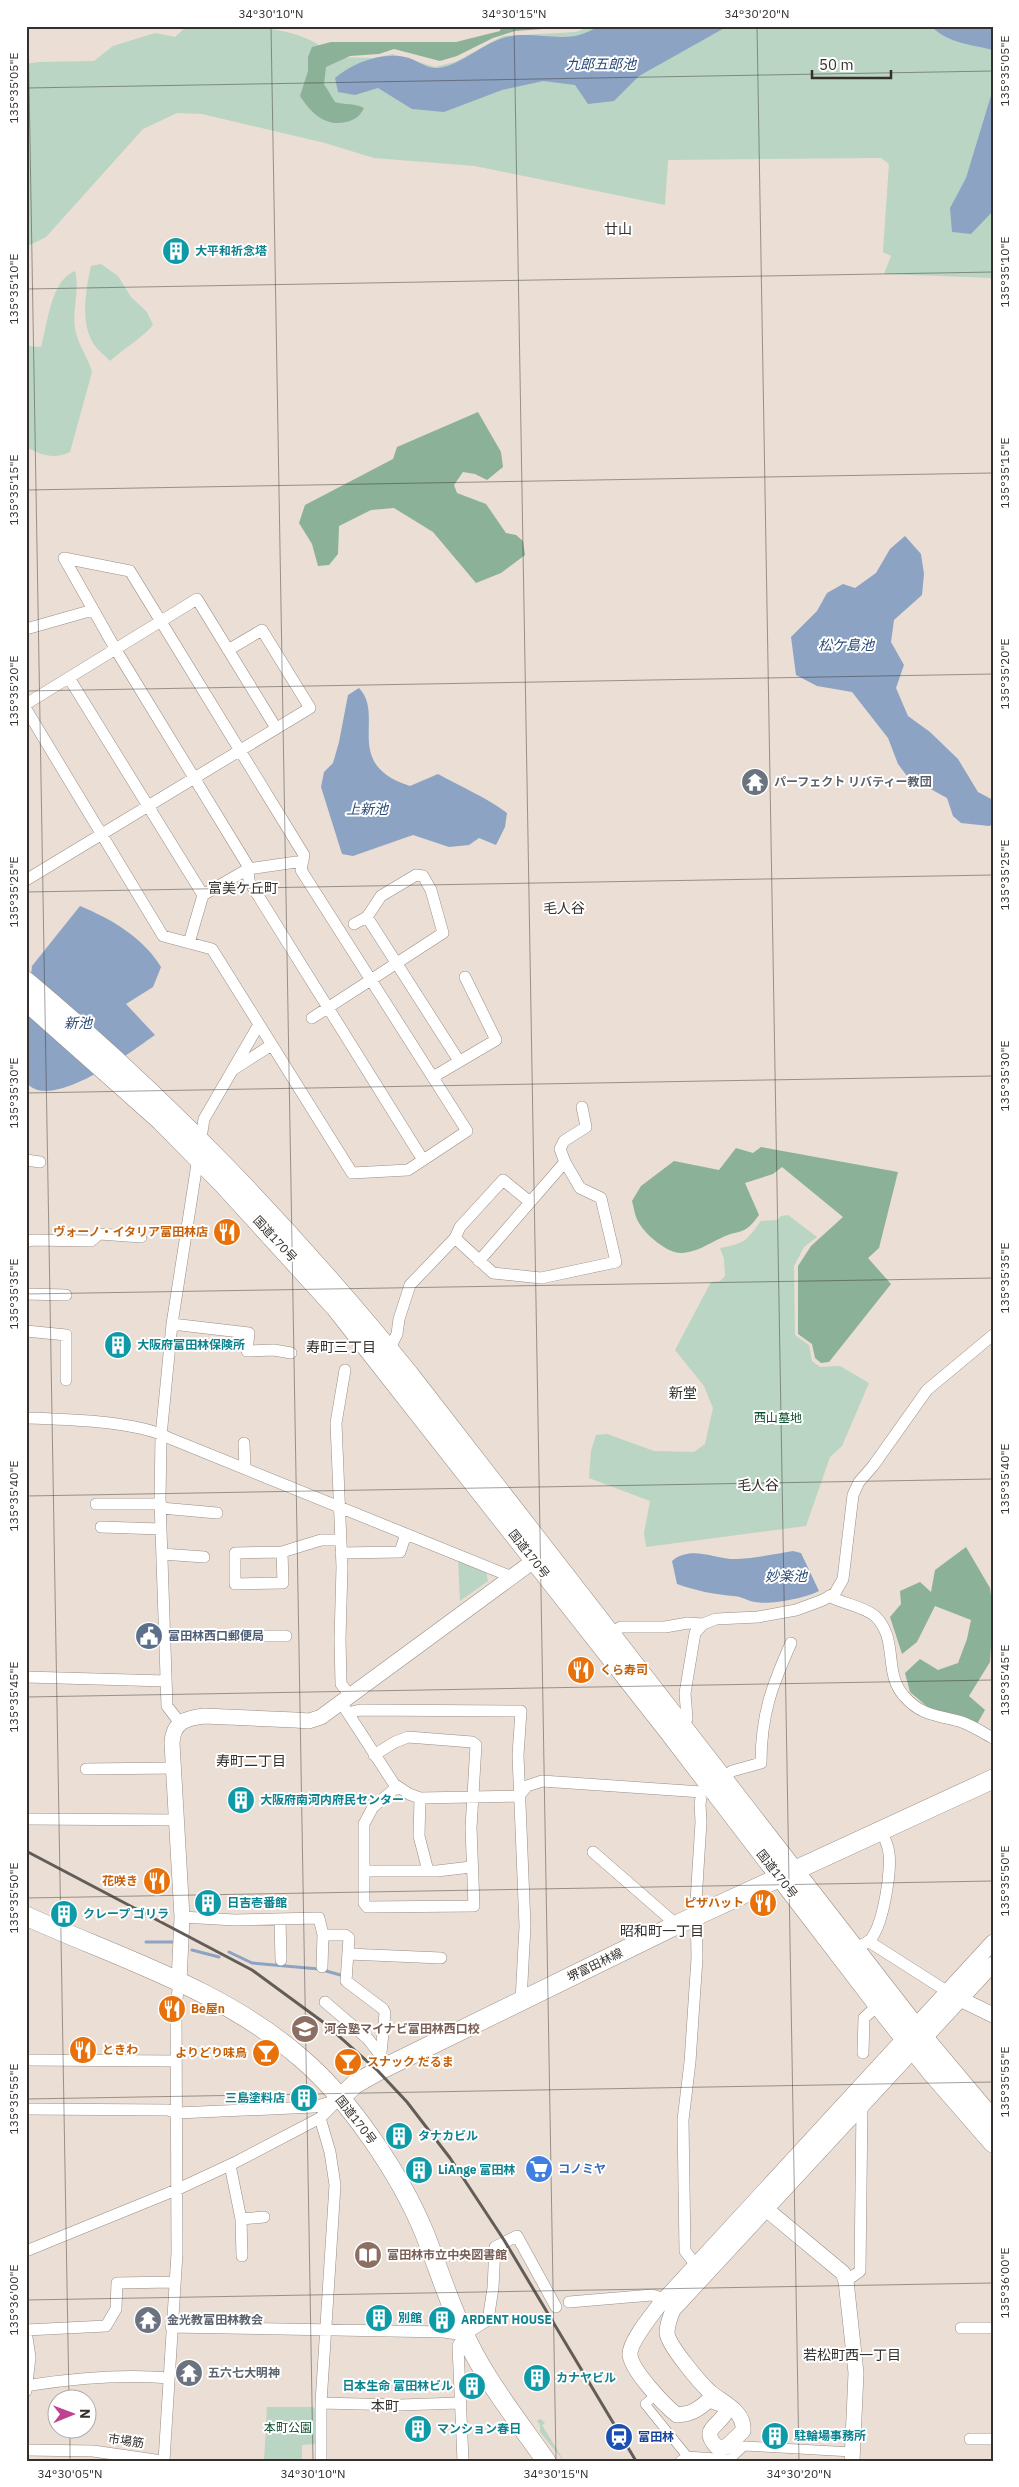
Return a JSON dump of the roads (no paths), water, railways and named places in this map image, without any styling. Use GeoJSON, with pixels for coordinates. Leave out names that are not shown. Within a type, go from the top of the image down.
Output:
{"type":"FeatureCollection","features":[{"type":"Feature","properties":{"kind":"main road","name":"国道170号"},"geometry":{"type":"LineString","coordinates":[[26,981],[34,1001],[118,1071],[306,1251],[381,1351],[674,1728]]}},
{"type":"Feature","properties":{"kind":"main road","name":"国道170号"},"geometry":{"type":"LineString","coordinates":[[540,1556],[609,1634],[712,1786],[786,1873],[878,2005],[914,2038],[993,2120]]}},
{"type":"Feature","properties":{"kind":"main road","name":"堺富田林線"},"geometry":{"type":"LineString","coordinates":[[340,2098],[384,2060],[521,2001],[786,1873],[993,1778]]}},
{"type":"Feature","properties":{"kind":"main road","name":"国道170号"},"geometry":{"type":"LineString","coordinates":[[786,1873],[861,1944],[914,2038],[993,2143]]}},
{"type":"Feature","properties":{"kind":"main road","name":"国道170号"},"geometry":{"type":"LineString","coordinates":[[26,1916],[179,1982],[238,2014],[303,2059],[340,2098],[374,2142],[415,2211],[464,2335],[487,2377],[545,2460]]}},
{"type":"Feature","properties":{"kind":"street"},"geometry":{"type":"LineString","coordinates":[[26,708],[163,936],[212,949],[270,1046],[352,1173],[408,1170],[467,1131],[301,870],[304,855],[130,571],[64,558],[115,649],[248,870],[249,881],[423,1160]]}},
{"type":"Feature","properties":{"kind":"street"},"geometry":{"type":"LineString","coordinates":[[26,704],[161,620],[197,600],[276,728]]}},
{"type":"Feature","properties":{"kind":"street"},"geometry":{"type":"LineString","coordinates":[[26,629],[94,610]]}},
{"type":"Feature","properties":{"kind":"street"},"geometry":{"type":"LineString","coordinates":[[26,880],[310,708],[262,630],[228,650]]}},
{"type":"Feature","properties":{"kind":"street"},"geometry":{"type":"LineString","coordinates":[[69,678],[203,895]]}},
{"type":"Feature","properties":{"kind":"street"},"geometry":{"type":"LineString","coordinates":[[189,943],[203,895],[248,870],[303,861]]}},
{"type":"Feature","properties":{"kind":"street"},"geometry":{"type":"LineString","coordinates":[[312,1018],[443,933],[424,876],[416,875],[395,886],[376,902],[367,917],[354,924]]}},
{"type":"Feature","properties":{"kind":"street"},"geometry":{"type":"LineString","coordinates":[[367,917],[459,1061]]}},
{"type":"Feature","properties":{"kind":"street"},"geometry":{"type":"LineString","coordinates":[[433,1077],[496,1040],[465,977]]}},
{"type":"Feature","properties":{"kind":"street"},"geometry":{"type":"LineString","coordinates":[[180,1723],[167,1706],[161,1529],[161,1434],[172,1324],[204,1119],[230,1071],[258,1026]]}},
{"type":"Feature","properties":{"kind":"street"},"geometry":{"type":"LineString","coordinates":[[230,1071],[270,1046]]}},
{"type":"Feature","properties":{"kind":"street"},"geometry":{"type":"LineString","coordinates":[[456,1238],[493,1273],[541,1278],[616,1262],[601,1198],[580,1188],[564,1162],[560,1149],[564,1141],[586,1127],[582,1106]]}},
{"type":"Feature","properties":{"kind":"street"},"geometry":{"type":"LineString","coordinates":[[26,1160],[40,1162]]}},
{"type":"Feature","properties":{"kind":"street"},"geometry":{"type":"LineString","coordinates":[[479,1261],[564,1162]]}},
{"type":"Feature","properties":{"kind":"street"},"geometry":{"type":"LineString","coordinates":[[381,1351],[393,1342],[397,1334],[399,1318],[410,1285],[456,1238],[460,1227],[504,1180],[530,1202]]}},
{"type":"Feature","properties":{"kind":"street"},"geometry":{"type":"LineString","coordinates":[[26,1242],[32,1240],[91,1241],[100,1234],[141,1237]]}},
{"type":"Feature","properties":{"kind":"street"},"geometry":{"type":"LineString","coordinates":[[26,1294],[66,1295]]}},
{"type":"Feature","properties":{"kind":"street"},"geometry":{"type":"LineString","coordinates":[[172,1324],[249,1334],[247,1351],[274,1350],[291,1353]]}},
{"type":"Feature","properties":{"kind":"street"},"geometry":{"type":"LineString","coordinates":[[26,1331],[66,1335],[66,1380]]}},
{"type":"Feature","properties":{"kind":"street"},"geometry":{"type":"LineString","coordinates":[[674,1728],[686,1718],[685,1693],[695,1632],[703,1624],[716,1619],[758,1616],[796,1610],[835,1593],[843,1579],[852,1494],[859,1482],[873,1466],[927,1390],[993,1335]]}},
{"type":"Feature","properties":{"kind":"street"},"geometry":{"type":"LineString","coordinates":[[345,1370],[336,1423],[339,1457],[338,1506],[341,1553],[341,1684],[346,1703],[374,1755],[387,1776],[397,1787],[420,1798],[519,1796]]}},
{"type":"Feature","properties":{"kind":"street"},"geometry":{"type":"LineString","coordinates":[[26,1418],[156,1431],[512,1577]]}},
{"type":"Feature","properties":{"kind":"street"},"geometry":{"type":"LineString","coordinates":[[244,1443],[245,1468]]}},
{"type":"Feature","properties":{"kind":"street"},"geometry":{"type":"LineString","coordinates":[[96,1504],[161,1506],[217,1513]]}},
{"type":"Feature","properties":{"kind":"street"},"geometry":{"type":"LineString","coordinates":[[101,1527],[161,1529]]}},
{"type":"Feature","properties":{"kind":"street"},"geometry":{"type":"LineString","coordinates":[[341,1553],[400,1552],[406,1534]]}},
{"type":"Feature","properties":{"kind":"street"},"geometry":{"type":"LineString","coordinates":[[282,1552],[283,1583],[235,1584],[235,1553],[282,1552],[321,1540],[340,1540]]}},
{"type":"Feature","properties":{"kind":"street"},"geometry":{"type":"LineString","coordinates":[[162,1554],[204,1556]]}},
{"type":"Feature","properties":{"kind":"street"},"geometry":{"type":"LineString","coordinates":[[163,2461],[173,2282],[177,2253],[176,2007],[182,1917],[173,1768],[173,1733],[180,1723],[192,1717],[310,1720],[321,1716],[346,1703],[540,1556]]}},
{"type":"Feature","properties":{"kind":"street"},"geometry":{"type":"LineString","coordinates":[[829,1596],[874,1615],[882,1625],[889,1638],[891,1675],[900,1692],[916,1707],[931,1716],[962,1723],[993,1738]]}},
{"type":"Feature","properties":{"kind":"street"},"geometry":{"type":"LineString","coordinates":[[609,1634],[621,1627],[665,1627],[688,1623],[703,1624]]}},
{"type":"Feature","properties":{"kind":"street"},"geometry":{"type":"LineString","coordinates":[[164,1636],[286,1636]]}},
{"type":"Feature","properties":{"kind":"street"},"geometry":{"type":"LineString","coordinates":[[696,2265],[685,2251],[683,2120],[690,2062],[697,1958],[695,1916],[701,1822],[700,1804],[712,1786],[732,1771],[761,1763],[763,1724],[767,1702],[791,1643]]}},
{"type":"Feature","properties":{"kind":"street"},"geometry":{"type":"LineString","coordinates":[[26,1677],[166,1682]]}},
{"type":"Feature","properties":{"kind":"street"},"geometry":{"type":"LineString","coordinates":[[346,1703],[360,1710],[522,1711],[518,1755],[525,1878],[525,1926],[521,2001]]}},
{"type":"Feature","properties":{"kind":"street"},"geometry":{"type":"LineString","coordinates":[[374,1755],[395,1742],[408,1737],[472,1742],[476,1745],[471,1867],[476,1901],[474,1906],[367,1908],[364,1903],[363,1831],[366,1818],[373,1807],[397,1787]]}},
{"type":"Feature","properties":{"kind":"street"},"geometry":{"type":"LineString","coordinates":[[86,1769],[173,1768]]}},
{"type":"Feature","properties":{"kind":"street"},"geometry":{"type":"LineString","coordinates":[[519,1796],[527,1786],[542,1781],[712,1786]]}},
{"type":"Feature","properties":{"kind":"street"},"geometry":{"type":"LineString","coordinates":[[420,1798],[419,1836],[428,1871]]}},
{"type":"Feature","properties":{"kind":"street"},"geometry":{"type":"LineString","coordinates":[[26,1819],[176,1820]]}},
{"type":"Feature","properties":{"kind":"street"},"geometry":{"type":"LineString","coordinates":[[881,1829],[888,1848],[890,1872],[877,1929],[861,1944],[993,2015]]}},
{"type":"Feature","properties":{"kind":"street"},"geometry":{"type":"LineString","coordinates":[[593,1852],[670,1919],[672,1927]]}},
{"type":"Feature","properties":{"kind":"street"},"geometry":{"type":"LineString","coordinates":[[364,1871],[428,1871],[471,1867]]}},
{"type":"Feature","properties":{"kind":"street"},"geometry":{"type":"LineString","coordinates":[[182,1917],[235,1920],[319,1918],[323,1935],[322,1968]]}},
{"type":"Feature","properties":{"kind":"street"},"geometry":{"type":"LineString","coordinates":[[280,1919],[281,1960]]}},
{"type":"Feature","properties":{"kind":"street"},"geometry":{"type":"LineString","coordinates":[[323,1935],[344,1934],[349,1938],[346,1978],[383,2008],[385,2013],[384,2060]]}},
{"type":"Feature","properties":{"kind":"street"},"geometry":{"type":"LineString","coordinates":[[709,2396],[691,2414],[677,2415],[665,2405],[632,2362],[630,2353],[635,2340],[664,2299],[954,1995],[993,1942]]}},
{"type":"Feature","properties":{"kind":"street"},"geometry":{"type":"LineString","coordinates":[[348,1954],[441,1958]]}},
{"type":"Feature","properties":{"kind":"street"},"geometry":{"type":"LineString","coordinates":[[954,1995],[993,1964]]}},
{"type":"Feature","properties":{"kind":"street"},"geometry":{"type":"LineString","coordinates":[[325,2002],[368,2038],[384,2060]]}},
{"type":"Feature","properties":{"kind":"street"},"geometry":{"type":"LineString","coordinates":[[863,2053],[864,2018],[878,2005]]}},
{"type":"Feature","properties":{"kind":"street"},"geometry":{"type":"LineString","coordinates":[[709,2396],[726,2402],[741,2418],[744,2425],[743,2431],[726,2447],[717,2447],[709,2434],[727,2410],[721,2403],[709,2396],[670,2344],[667,2334],[673,2310],[862,2105],[914,2038]]}},
{"type":"Feature","properties":{"kind":"street"},"geometry":{"type":"LineString","coordinates":[[26,2060],[176,2060]]}},
{"type":"Feature","properties":{"kind":"street"},"geometry":{"type":"LineString","coordinates":[[26,2109],[168,2110],[176,2113],[314,2107],[323,2106],[340,2098]]}},
{"type":"Feature","properties":{"kind":"street"},"geometry":{"type":"LineString","coordinates":[[26,2251],[230,2166],[320,2118],[340,2098]]}},
{"type":"Feature","properties":{"kind":"street"},"geometry":{"type":"LineString","coordinates":[[846,2280],[860,2271],[862,2105]]}},
{"type":"Feature","properties":{"kind":"street"},"geometry":{"type":"LineString","coordinates":[[320,2118],[330,2152],[335,2185],[321,2403],[320,2461]]}},
{"type":"Feature","properties":{"kind":"street"},"geometry":{"type":"LineString","coordinates":[[230,2166],[241,2219],[242,2256]]}},
{"type":"Feature","properties":{"kind":"street"},"geometry":{"type":"LineString","coordinates":[[656,2394],[645,2404],[686,2459],[701,2457],[729,2460],[744,2446],[852,2456],[856,2373],[846,2280],[843,2273],[766,2209]]}},
{"type":"Feature","properties":{"kind":"street"},"geometry":{"type":"LineString","coordinates":[[241,2219],[264,2217]]}},
{"type":"Feature","properties":{"kind":"street"},"geometry":{"type":"LineString","coordinates":[[463,2461],[458,2346],[464,2335],[486,2323],[490,2315],[495,2247],[517,2236],[556,2307]]}},
{"type":"Feature","properties":{"kind":"street"},"geometry":{"type":"LineString","coordinates":[[169,2378],[144,2376],[73,2378],[26,2388],[30,2357],[26,2331],[106,2326],[116,2309],[117,2283],[173,2282]]}},
{"type":"Feature","properties":{"kind":"street"},"geometry":{"type":"LineString","coordinates":[[569,2302],[652,2295],[664,2299]]}},
{"type":"Feature","properties":{"kind":"street"},"geometry":{"type":"LineString","coordinates":[[171,2327],[450,2333],[464,2335]]}},
{"type":"Feature","properties":{"kind":"street"},"geometry":{"type":"LineString","coordinates":[[961,2328],[993,2328]]}},
{"type":"Feature","properties":{"kind":"street"},"geometry":{"type":"LineString","coordinates":[[321,2403],[400,2405],[459,2403]]}},
{"type":"Feature","properties":{"kind":"street"},"geometry":{"type":"LineString","coordinates":[[970,2439],[993,2439]]}},
{"type":"Feature","properties":{"kind":"street"},"geometry":{"type":"LineString","coordinates":[[701,2457],[715,2445]]}},
{"type":"Feature","properties":{"kind":"street","name":"市場筋"},"geometry":{"type":"LineString","coordinates":[[26,2450],[163,2461]]}},
{"type":"Feature","properties":{"kind":"water","name":"九郎五郎池"},"geometry":{"type":"Polygon","coordinates":[[[600,26],[728,26],[639,76],[614,101],[588,104],[575,85],[543,81],[502,90],[444,112],[412,109],[378,88],[355,95],[338,92],[335,78],[351,67],[370,59],[399,56],[438,68],[455,63],[503,38],[522,35],[570,37],[600,26]]]}},
{"type":"Feature","properties":{"kind":"water"},"geometry":{"type":"Polygon","coordinates":[[[931,26],[993,26],[993,50],[952,40],[931,26]]]}},
{"type":"Feature","properties":{"kind":"water"},"geometry":{"type":"Polygon","coordinates":[[[993,89],[993,211],[971,234],[952,232],[950,208],[966,178],[993,89]]]}},
{"type":"Feature","properties":{"kind":"water","name":"松ケ島池"},"geometry":{"type":"Polygon","coordinates":[[[905,536],[921,554],[924,574],[922,595],[894,620],[891,642],[904,665],[896,688],[908,716],[930,732],[958,759],[978,792],[993,800],[993,824],[989,826],[961,823],[953,816],[947,798],[907,776],[898,764],[888,738],[852,692],[817,686],[796,675],[791,637],[817,611],[827,593],[843,584],[855,588],[876,573],[890,549],[905,536]]]}},
{"type":"Feature","properties":{"kind":"water","name":"上新池"},"geometry":{"type":"Polygon","coordinates":[[[359,688],[366,699],[369,712],[371,753],[377,765],[389,777],[410,786],[438,774],[499,807],[507,813],[505,827],[496,845],[479,838],[469,845],[449,847],[413,835],[353,856],[342,854],[321,787],[324,772],[333,763],[348,695],[359,688]]]}},
{"type":"Feature","properties":{"kind":"water","name":"新池"},"geometry":{"type":"Polygon","coordinates":[[[80,906],[115,923],[136,938],[154,956],[161,967],[153,987],[126,1004],[155,1035],[110,1065],[71,1085],[53,1090],[37,1090],[26,1082],[26,1016],[32,966],[80,906]]]}},
{"type":"Feature","properties":{"kind":"water","name":"妙楽池"},"geometry":{"type":"Polygon","coordinates":[[[793,1551],[801,1553],[819,1591],[797,1598],[770,1603],[755,1602],[739,1597],[705,1592],[677,1584],[672,1561],[679,1556],[695,1553],[737,1559],[793,1551]]]}},
{"type":"Feature","properties":{"kind":"waterway"},"geometry":{"type":"LineString","coordinates":[[146,1942],[173,1942]]}},
{"type":"Feature","properties":{"kind":"waterway"},"geometry":{"type":"LineString","coordinates":[[192,1950],[219,1957]]}},
{"type":"Feature","properties":{"kind":"waterway"},"geometry":{"type":"LineString","coordinates":[[229,1952],[252,1963],[319,1969],[344,1976]]}},
{"type":"Feature","properties":{"kind":"railway"},"geometry":{"type":"LineString","coordinates":[[26,1851],[252,1970],[323,2022],[378,2071],[407,2102],[450,2158],[504,2240],[636,2461]]}},
{"type":"Feature","properties":{"kind":"place","name":"大平和祈念塔"},"geometry":{"type":"Point","coordinates":[176,251]}},
{"type":"Feature","properties":{"kind":"place","name":"パーフェクト リバティー教団"},"geometry":{"type":"Point","coordinates":[755,782]}},
{"type":"Feature","properties":{"kind":"place","name":"ヴォーノ・イタリア富田林店"},"geometry":{"type":"Point","coordinates":[227,1232]}},
{"type":"Feature","properties":{"kind":"place","name":"大阪府富田林保険所"},"geometry":{"type":"Point","coordinates":[118,1345]}},
{"type":"Feature","properties":{"kind":"place","name":"富田林西口郵便局"},"geometry":{"type":"Point","coordinates":[149,1636]}},
{"type":"Feature","properties":{"kind":"place","name":"くら寿司"},"geometry":{"type":"Point","coordinates":[581,1670]}},
{"type":"Feature","properties":{"kind":"place","name":"大阪府南河内府民センター"},"geometry":{"type":"Point","coordinates":[241,1800]}},
{"type":"Feature","properties":{"kind":"place","name":"花咲き"},"geometry":{"type":"Point","coordinates":[157,1881]}},
{"type":"Feature","properties":{"kind":"place","name":"日吉壱番館"},"geometry":{"type":"Point","coordinates":[208,1903]}},
{"type":"Feature","properties":{"kind":"place","name":"ピザハット"},"geometry":{"type":"Point","coordinates":[763,1903]}},
{"type":"Feature","properties":{"kind":"place","name":"クレープ ゴリラ"},"geometry":{"type":"Point","coordinates":[64,1914]}},
{"type":"Feature","properties":{"kind":"place","name":"Be屋n"},"geometry":{"type":"Point","coordinates":[172,2009]}},
{"type":"Feature","properties":{"kind":"place","name":"河合塾マイナビ富田林西口校"},"geometry":{"type":"Point","coordinates":[305,2029]}},
{"type":"Feature","properties":{"kind":"place","name":"ときわ"},"geometry":{"type":"Point","coordinates":[83,2050]}},
{"type":"Feature","properties":{"kind":"place","name":"よりどり味鳥"},"geometry":{"type":"Point","coordinates":[266,2053]}},
{"type":"Feature","properties":{"kind":"place","name":"スナック だるま"},"geometry":{"type":"Point","coordinates":[348,2062]}},
{"type":"Feature","properties":{"kind":"place","name":"三島塗料店"},"geometry":{"type":"Point","coordinates":[304,2098]}},
{"type":"Feature","properties":{"kind":"place","name":"タナカビル"},"geometry":{"type":"Point","coordinates":[399,2136]}},
{"type":"Feature","properties":{"kind":"place","name":"コノミヤ"},"geometry":{"type":"Point","coordinates":[539,2169]}},
{"type":"Feature","properties":{"kind":"place","name":"LiAnge 富田林"},"geometry":{"type":"Point","coordinates":[419,2170]}},
{"type":"Feature","properties":{"kind":"place","name":"富田林市立中央図書館"},"geometry":{"type":"Point","coordinates":[368,2255]}},
{"type":"Feature","properties":{"kind":"place","name":"別館"},"geometry":{"type":"Point","coordinates":[379,2318]}},
{"type":"Feature","properties":{"kind":"place","name":"金光教富田林教会"},"geometry":{"type":"Point","coordinates":[148,2320]}},
{"type":"Feature","properties":{"kind":"place","name":"ARDENT HOUSE"},"geometry":{"type":"Point","coordinates":[442,2320]}},
{"type":"Feature","properties":{"kind":"place","name":"五六七大明神"},"geometry":{"type":"Point","coordinates":[189,2373]}},
{"type":"Feature","properties":{"kind":"place","name":"カナヤビル"},"geometry":{"type":"Point","coordinates":[537,2378]}},
{"type":"Feature","properties":{"kind":"place","name":"日本生命 富田林ビル"},"geometry":{"type":"Point","coordinates":[472,2386]}},
{"type":"Feature","properties":{"kind":"place","name":"マンション春日"},"geometry":{"type":"Point","coordinates":[418,2429]}},
{"type":"Feature","properties":{"kind":"place","name":"駐輪場事務所"},"geometry":{"type":"Point","coordinates":[775,2436]}},
{"type":"Feature","properties":{"kind":"place","name":"富田林"},"geometry":{"type":"Point","coordinates":[619,2437]}},
{"type":"Feature","properties":{"kind":"district","name":"廿山"},"geometry":{"type":"Point","coordinates":[618,229]}},
{"type":"Feature","properties":{"kind":"district","name":"富美ケ丘町"},"geometry":{"type":"Point","coordinates":[243,888]}},
{"type":"Feature","properties":{"kind":"district","name":"毛人谷"},"geometry":{"type":"Point","coordinates":[564,908]}},
{"type":"Feature","properties":{"kind":"district","name":"寿町三丁目"},"geometry":{"type":"Point","coordinates":[341,1347]}},
{"type":"Feature","properties":{"kind":"district","name":"新堂"},"geometry":{"type":"Point","coordinates":[683,1393]}},
{"type":"Feature","properties":{"kind":"district","name":"毛人谷"},"geometry":{"type":"Point","coordinates":[758,1485]}},
{"type":"Feature","properties":{"kind":"district","name":"寿町二丁目"},"geometry":{"type":"Point","coordinates":[251,1761]}},
{"type":"Feature","properties":{"kind":"district","name":"昭和町一丁目"},"geometry":{"type":"Point","coordinates":[662,1931]}},
{"type":"Feature","properties":{"kind":"district","name":"若松町西一丁目"},"geometry":{"type":"Point","coordinates":[852,2355]}},
{"type":"Feature","properties":{"kind":"district","name":"本町"},"geometry":{"type":"Point","coordinates":[385,2406]}},
{"type":"Feature","properties":{"kind":"park label","name":"西山墓地"},"geometry":{"type":"Point","coordinates":[778,1418]}},
{"type":"Feature","properties":{"kind":"park label","name":"本町公園"},"geometry":{"type":"Point","coordinates":[288,2428]}}]}
